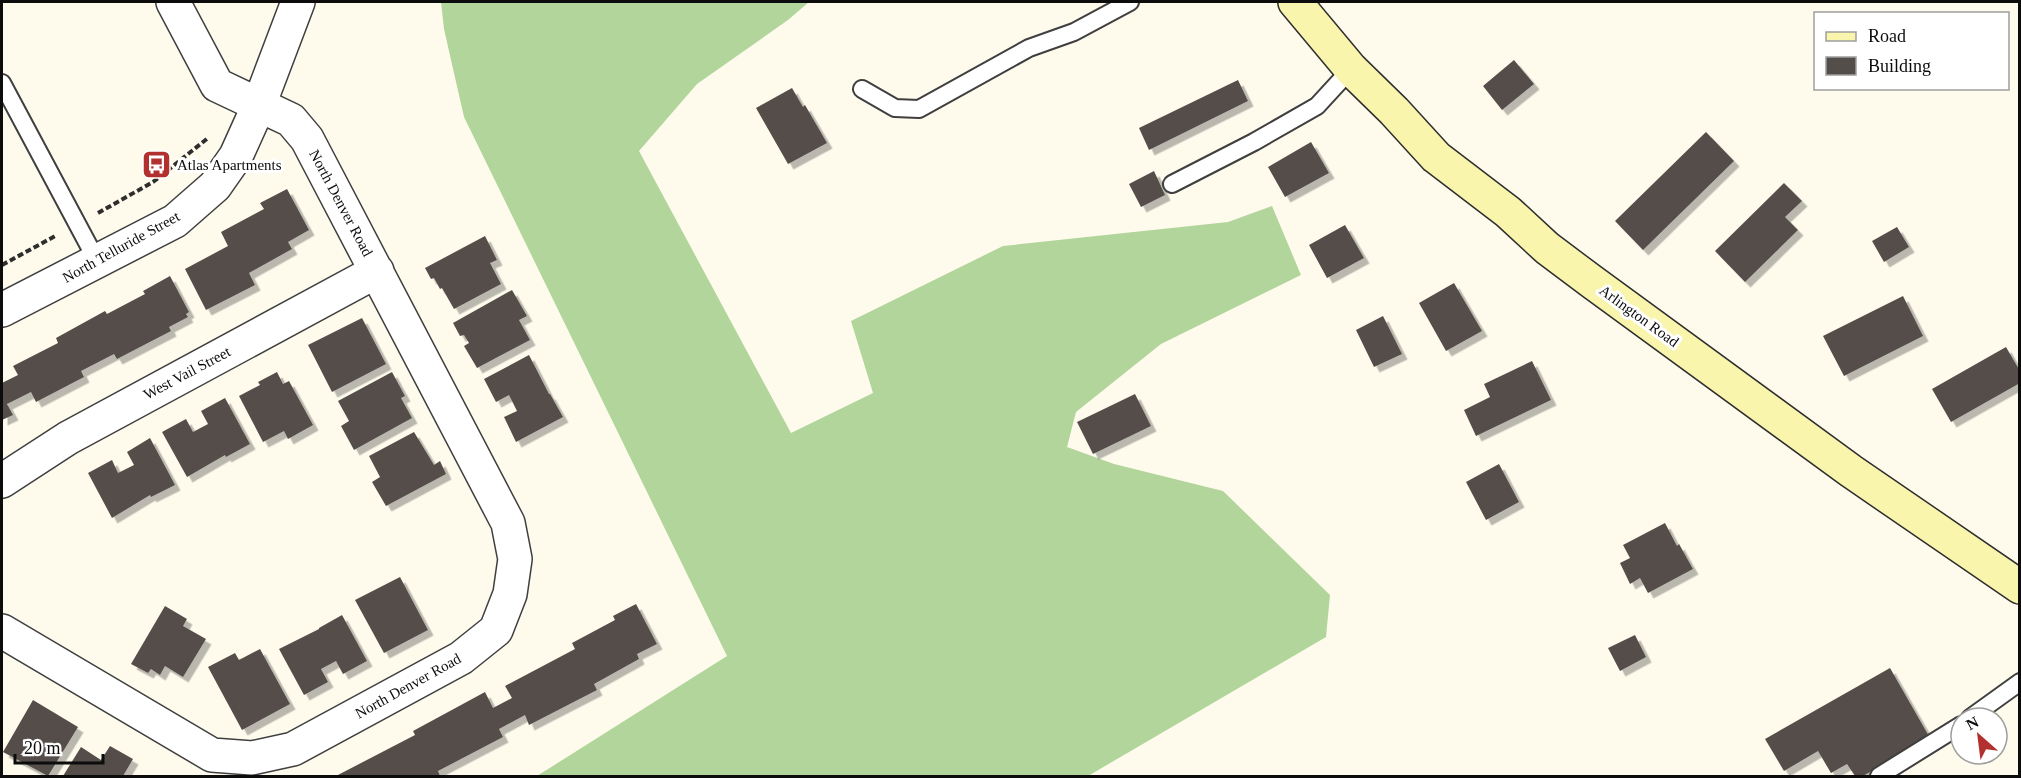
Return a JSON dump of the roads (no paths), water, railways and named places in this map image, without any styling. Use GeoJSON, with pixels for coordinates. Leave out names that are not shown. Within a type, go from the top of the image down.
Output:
{"type":"FeatureCollection","features":[{"type":"Feature","properties":{"kind":"street","name":"North Denver Road"},"geometry":{"type":"LineString","coordinates":[[2,632],[212,755],[252,758],[293,749],[461,658],[496,630],[510,594],[515,559],[508,523],[307,138],[291,120],[217,85],[172,2]]}},
{"type":"Feature","properties":{"kind":"street","name":"North Telluride Street"},"geometry":{"type":"LineString","coordinates":[[2,310],[175,221],[215,186],[236,156],[259,105],[298,2]]}},
{"type":"Feature","properties":{"kind":"street","name":"Arlington Road"},"geometry":{"type":"LineString","coordinates":[[1295,2],[1351,69],[1436,157],[1508,212],[1547,248],[1851,471],[2019,587]]}},
{"type":"Feature","properties":{"kind":"street","name":"West Vail Street"},"geometry":{"type":"LineString","coordinates":[[2,481],[68,438],[376,271]]}},
{"type":"Feature","properties":{"kind":"lane"},"geometry":{"type":"LineString","coordinates":[[862,89],[895,108],[919,109],[1029,48],[1074,32],[1130,2]]}},
{"type":"Feature","properties":{"kind":"lane"},"geometry":{"type":"LineString","coordinates":[[1172,184],[1254,142],[1317,106],[1351,69]]}},
{"type":"Feature","properties":{"kind":"lane"},"geometry":{"type":"LineString","coordinates":[[2,83],[97,261]]}},
{"type":"Feature","properties":{"kind":"lane"},"geometry":{"type":"LineString","coordinates":[[1986,706],[2019,682]]}},
{"type":"Feature","properties":{"kind":"lane"},"geometry":{"type":"LineString","coordinates":[[1880,777],[1949,733]]}},
{"type":"Feature","properties":{"kind":"place","name":"Atlas Apartments"},"geometry":{"type":"Point","coordinates":[156,165]}}]}
